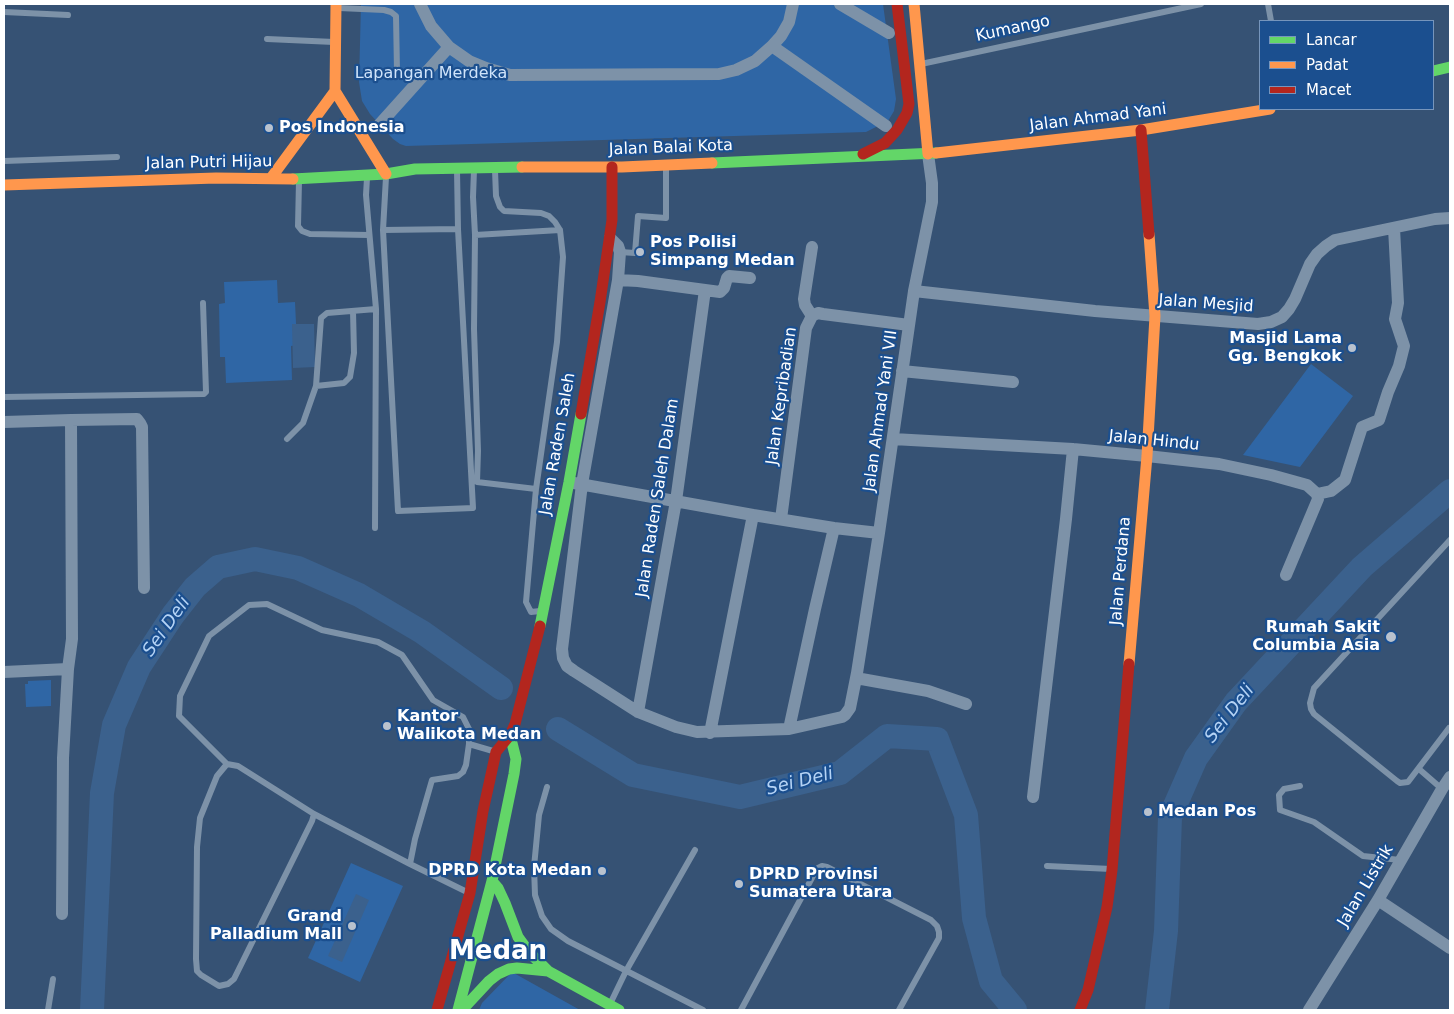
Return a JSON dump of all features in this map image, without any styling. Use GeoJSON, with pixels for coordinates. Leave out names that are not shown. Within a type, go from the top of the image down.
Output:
{"type":"FeatureCollection","features":[{"type":"Feature","properties":{"kind":"main road"},"geometry":{"type":"LineString","coordinates":[[856,157],[884,142],[897,130],[907,113],[909,104],[897,4]]}},
{"type":"Feature","properties":{"kind":"main road"},"geometry":{"type":"LineString","coordinates":[[914,4],[928,154]]}},
{"type":"Feature","properties":{"kind":"main road"},"geometry":{"type":"LineString","coordinates":[[336,6],[336,91],[386,174]]}},
{"type":"Feature","properties":{"kind":"main road"},"geometry":{"type":"LineString","coordinates":[[1434,71],[1450,67]]}},
{"type":"Feature","properties":{"kind":"main road"},"geometry":{"type":"LineString","coordinates":[[271,178],[336,91]]}},
{"type":"Feature","properties":{"kind":"main road","name":"Jalan Ahmad Yani"},"geometry":{"type":"LineString","coordinates":[[928,154],[1140,130],[1264,110]]}},
{"type":"Feature","properties":{"kind":"main road","name":"Jalan Perdana"},"geometry":{"type":"LineString","coordinates":[[1080,1010],[1088,990],[1108,907],[1147,456],[1155,316],[1140,130]]}},
{"type":"Feature","properties":{"kind":"main road","name":"Jalan Balai Kota"},"geometry":{"type":"LineString","coordinates":[[415,169],[612,167],[928,154]]}},
{"type":"Feature","properties":{"kind":"main road","name":"Jalan Raden Saleh"},"geometry":{"type":"LineString","coordinates":[[513,729],[543,613],[569,482],[610,238],[613,210],[612,167]]}},
{"type":"Feature","properties":{"kind":"main road","name":"Jalan Putri Hijau"},"geometry":{"type":"LineString","coordinates":[[4,185],[216,178],[299,179],[386,174],[415,169]]}},
{"type":"Feature","properties":{"kind":"main road"},"geometry":{"type":"LineString","coordinates":[[437,1010],[470,893],[484,811],[506,756],[513,729]]}},
{"type":"Feature","properties":{"kind":"main road"},"geometry":{"type":"LineString","coordinates":[[458,1010],[492,881],[514,774],[506,756],[513,729]]}},
{"type":"Feature","properties":{"kind":"main road"},"geometry":{"type":"LineString","coordinates":[[492,881],[505,903],[518,937],[529,952],[548,971],[614,1008]]}},
{"type":"Feature","properties":{"kind":"main road"},"geometry":{"type":"LineString","coordinates":[[462,1010],[489,981],[508,969],[548,971]]}},
{"type":"Feature","properties":{"kind":"street"},"geometry":{"type":"LineString","coordinates":[[420,4],[431,26],[449,47],[469,61],[486,68],[510,74],[719,74],[736,70],[755,61],[781,36],[788,22],[793,4]]}},
{"type":"Feature","properties":{"kind":"street"},"geometry":{"type":"LineString","coordinates":[[840,4],[889,33]]}},
{"type":"Feature","properties":{"kind":"street"},"geometry":{"type":"LineString","coordinates":[[772,46],[886,126]]}},
{"type":"Feature","properties":{"kind":"street"},"geometry":{"type":"LineString","coordinates":[[378,126],[449,47]]}},
{"type":"Feature","properties":{"kind":"street","name":"Jalan Ahmad Yani VII"},"geometry":{"type":"LineString","coordinates":[[620,252],[618,280],[582,484],[562,649],[563,658],[567,666],[638,712],[676,727],[698,732],[789,729],[842,718],[850,708],[857,675],[894,439],[914,292],[932,202],[932,183],[928,154]]}},
{"type":"Feature","properties":{"kind":"street","name":"Jalan Mesjid"},"geometry":{"type":"LineString","coordinates":[[914,292],[1095,311],[1258,324],[1271,322],[1282,317],[1295,299],[1310,264],[1326,246],[1335,240],[1450,218]]}},
{"type":"Feature","properties":{"kind":"street"},"geometry":{"type":"LineString","coordinates":[[1286,575],[1318,500],[1317,494],[1332,491],[1345,480],[1362,427],[1379,420],[1399,366],[1404,346],[1395,319],[1398,303],[1394,228]]}},
{"type":"Feature","properties":{"kind":"street"},"geometry":{"type":"LineString","coordinates":[[610,238],[618,246],[620,252]]}},
{"type":"Feature","properties":{"kind":"street"},"geometry":{"type":"LineString","coordinates":[[812,247],[804,298],[805,305],[812,316]]}},
{"type":"Feature","properties":{"kind":"street"},"geometry":{"type":"LineString","coordinates":[[618,280],[722,291],[729,276],[750,278]]}},
{"type":"Feature","properties":{"kind":"street","name":"Jalan Raden Saleh Dalam"},"geometry":{"type":"LineString","coordinates":[[638,712],[676,501],[705,290]]}},
{"type":"Feature","properties":{"kind":"street"},"geometry":{"type":"LineString","coordinates":[[600,302],[614,303]]}},
{"type":"Feature","properties":{"kind":"street","name":"Jalan Kepribadian"},"geometry":{"type":"LineString","coordinates":[[781,519],[806,328],[812,316],[823,314],[909,325]]}},
{"type":"Feature","properties":{"kind":"street"},"geometry":{"type":"LineString","coordinates":[[902,371],[1013,382]]}},
{"type":"Feature","properties":{"kind":"street"},"geometry":{"type":"LineString","coordinates":[[4,422],[136,419],[140,422],[142,427],[144,588]]}},
{"type":"Feature","properties":{"kind":"street"},"geometry":{"type":"LineString","coordinates":[[62,914],[63,758],[68,669],[72,639],[71,420]]}},
{"type":"Feature","properties":{"kind":"street","name":"Jalan Hindu"},"geometry":{"type":"LineString","coordinates":[[894,439],[1073,450],[1219,464],[1307,485],[1317,494]]}},
{"type":"Feature","properties":{"kind":"street"},"geometry":{"type":"LineString","coordinates":[[1033,797],[1073,450]]}},
{"type":"Feature","properties":{"kind":"street"},"geometry":{"type":"LineString","coordinates":[[569,482],[753,515],[879,533]]}},
{"type":"Feature","properties":{"kind":"street"},"geometry":{"type":"LineString","coordinates":[[710,733],[753,515]]}},
{"type":"Feature","properties":{"kind":"street"},"geometry":{"type":"LineString","coordinates":[[789,729],[834,528]]}},
{"type":"Feature","properties":{"kind":"street"},"geometry":{"type":"LineString","coordinates":[[4,672],[68,669]]}},
{"type":"Feature","properties":{"kind":"street"},"geometry":{"type":"LineString","coordinates":[[857,675],[928,692],[966,704]]}},
{"type":"Feature","properties":{"kind":"street","name":"Jalan Listrik"},"geometry":{"type":"LineString","coordinates":[[1309,1010],[1378,900],[1450,778]]}},
{"type":"Feature","properties":{"kind":"street"},"geometry":{"type":"LineString","coordinates":[[1378,900],[1450,948]]}},
{"type":"Feature","properties":{"kind":"lane","name":"Kumango"},"geometry":{"type":"LineString","coordinates":[[920,64],[1201,4]]}},
{"type":"Feature","properties":{"kind":"lane"},"geometry":{"type":"LineString","coordinates":[[1268,4],[1271,20]]}},
{"type":"Feature","properties":{"kind":"lane"},"geometry":{"type":"LineString","coordinates":[[336,6],[384,10],[396,16],[397,71]]}},
{"type":"Feature","properties":{"kind":"lane"},"geometry":{"type":"LineString","coordinates":[[4,12],[68,15]]}},
{"type":"Feature","properties":{"kind":"lane"},"geometry":{"type":"LineString","coordinates":[[267,39],[335,42]]}},
{"type":"Feature","properties":{"kind":"lane"},"geometry":{"type":"LineString","coordinates":[[4,161],[117,157]]}},
{"type":"Feature","properties":{"kind":"lane"},"geometry":{"type":"LineString","coordinates":[[620,252],[635,253],[638,216],[666,218],[666,165]]}},
{"type":"Feature","properties":{"kind":"lane"},"geometry":{"type":"LineString","coordinates":[[474,167],[474,330],[478,451],[477,482],[536,489]]}},
{"type":"Feature","properties":{"kind":"lane"},"geometry":{"type":"LineString","coordinates":[[494,167],[496,196],[500,207],[504,210],[541,213],[549,216],[560,230],[563,257],[557,342],[536,489],[526,602],[531,612],[543,613]]}},
{"type":"Feature","properties":{"kind":"lane"},"geometry":{"type":"LineString","coordinates":[[386,174],[382,230],[398,511],[473,508],[458,229],[457,168]]}},
{"type":"Feature","properties":{"kind":"lane"},"geometry":{"type":"LineString","coordinates":[[367,175],[366,196],[376,309],[375,528]]}},
{"type":"Feature","properties":{"kind":"lane"},"geometry":{"type":"LineString","coordinates":[[299,179],[298,226],[302,231],[310,234],[369,234]]}},
{"type":"Feature","properties":{"kind":"lane"},"geometry":{"type":"LineString","coordinates":[[382,230],[458,229]]}},
{"type":"Feature","properties":{"kind":"lane"},"geometry":{"type":"LineString","coordinates":[[475,235],[560,230]]}},
{"type":"Feature","properties":{"kind":"lane"},"geometry":{"type":"LineString","coordinates":[[4,397],[204,394],[206,392],[203,303]]}},
{"type":"Feature","properties":{"kind":"lane"},"geometry":{"type":"LineString","coordinates":[[287,439],[303,423],[316,386],[321,318],[328,313],[376,309]]}},
{"type":"Feature","properties":{"kind":"lane"},"geometry":{"type":"LineString","coordinates":[[316,386],[344,383],[350,377],[354,354],[353,311]]}},
{"type":"Feature","properties":{"kind":"lane"},"geometry":{"type":"LineString","coordinates":[[1449,728],[1408,782],[1397,782],[1314,714],[1311,710],[1311,696],[1314,688],[1450,540]]}},
{"type":"Feature","properties":{"kind":"lane"},"geometry":{"type":"LineString","coordinates":[[410,864],[415,838],[432,780],[458,776],[463,772],[466,765],[470,744],[469,728],[463,717],[433,700],[402,655],[378,642],[322,630],[267,604],[250,605],[209,636],[180,696],[179,716],[226,764],[238,766],[314,814],[410,864],[470,893]]}},
{"type":"Feature","properties":{"kind":"lane"},"geometry":{"type":"LineString","coordinates":[[470,744],[506,756]]}},
{"type":"Feature","properties":{"kind":"lane"},"geometry":{"type":"LineString","coordinates":[[226,764],[218,776],[200,818],[197,847],[197,970],[201,975],[220,986],[228,984],[234,979],[314,814]]}},
{"type":"Feature","properties":{"kind":"lane"},"geometry":{"type":"LineString","coordinates":[[1419,769],[1442,789]]}},
{"type":"Feature","properties":{"kind":"lane"},"geometry":{"type":"LineString","coordinates":[[1300,786],[1284,789],[1279,795],[1280,810],[1314,822],[1363,856],[1400,860]]}},
{"type":"Feature","properties":{"kind":"lane"},"geometry":{"type":"LineString","coordinates":[[547,787],[539,814],[534,867],[535,895],[542,916],[552,928],[568,941],[703,1010]]}},
{"type":"Feature","properties":{"kind":"lane"},"geometry":{"type":"LineString","coordinates":[[614,1008],[626,971],[695,850]]}},
{"type":"Feature","properties":{"kind":"lane"},"geometry":{"type":"LineString","coordinates":[[741,1010],[813,876],[818,868],[822,866],[931,920],[936,926],[939,932],[938,938],[899,1010]]}},
{"type":"Feature","properties":{"kind":"lane"},"geometry":{"type":"LineString","coordinates":[[1047,866],[1112,870]]}},
{"type":"Feature","properties":{"kind":"lane"},"geometry":{"type":"LineString","coordinates":[[48,1010],[53,979]]}},
{"type":"Feature","properties":{"kind":"green space","name":"Lapangan Merdeka"},"geometry":{"type":"Polygon","coordinates":[[[361,4],[883,4],[896,99],[894,111],[888,121],[866,132],[406,146],[393,139],[370,114],[362,101],[359,82],[361,4]]]}},
{"type":"Feature","properties":{"kind":"green space"},"geometry":{"type":"Polygon","coordinates":[[[277,280],[278,303],[295,302],[297,345],[291,346],[292,380],[226,383],[225,357],[220,357],[219,304],[225,303],[224,282],[277,280]]]}},
{"type":"Feature","properties":{"kind":"green space"},"geometry":{"type":"Polygon","coordinates":[[[1311,364],[1353,396],[1300,467],[1243,455],[1311,364]]]}},
{"type":"Feature","properties":{"kind":"green space"},"geometry":{"type":"Polygon","coordinates":[[[51,680],[51,706],[26,707],[25,684],[28,684],[28,681],[51,680]]]}},
{"type":"Feature","properties":{"kind":"green space"},"geometry":{"type":"Polygon","coordinates":[[[351,863],[403,886],[360,982],[308,958],[351,863]]]}},
{"type":"Feature","properties":{"kind":"green space"},"geometry":{"type":"Polygon","coordinates":[[[512,972],[580,1010],[479,1010],[482,1003],[512,972]]]}},
{"type":"Feature","properties":{"kind":"shaded area"},"geometry":{"type":"Polygon","coordinates":[[[292,324],[314,324],[315,367],[293,368],[292,324]]]}},
{"type":"Feature","properties":{"kind":"shaded area"},"geometry":{"type":"Polygon","coordinates":[[[356,894],[369,900],[342,962],[328,956],[356,894]]]}},
{"type":"Feature","properties":{"kind":"waterway","name":"Sei Deli"},"geometry":{"type":"LineString","coordinates":[[1157,1010],[1166,931],[1170,817],[1196,758],[1236,702],[1362,567],[1450,491]]}},
{"type":"Feature","properties":{"kind":"waterway","name":"Sei Deli"},"geometry":{"type":"LineString","coordinates":[[92,1010],[102,793],[114,725],[139,667],[173,615],[195,587],[218,567],[255,559],[298,568],[359,595],[422,632],[501,688]]}},
{"type":"Feature","properties":{"kind":"waterway","name":"Sei Deli"},"geometry":{"type":"LineString","coordinates":[[558,729],[633,775],[740,797],[840,773],[887,736],[937,739],[966,815],[974,918],[991,981],[1015,1010]]}},
{"type":"Feature","properties":{"kind":"traffic: fast"},"geometry":{"type":"LineString","coordinates":[[1434,71],[1450,67]]}},
{"type":"Feature","properties":{"kind":"traffic: fast"},"geometry":{"type":"LineString","coordinates":[[712,163],[936,153]]}},
{"type":"Feature","properties":{"kind":"traffic: fast"},"geometry":{"type":"LineString","coordinates":[[293,179],[386,174],[415,169],[522,167]]}},
{"type":"Feature","properties":{"kind":"traffic: fast"},"geometry":{"type":"LineString","coordinates":[[540,626],[581,414]]}},
{"type":"Feature","properties":{"kind":"traffic: fast"},"geometry":{"type":"LineString","coordinates":[[458,1010],[492,881],[514,774],[516,759],[510,735]]}},
{"type":"Feature","properties":{"kind":"traffic: fast"},"geometry":{"type":"LineString","coordinates":[[492,881],[498,888],[505,903],[518,937],[529,952],[548,971],[619,1010]]}},
{"type":"Feature","properties":{"kind":"traffic: fast"},"geometry":{"type":"LineString","coordinates":[[462,1010],[489,981],[509,969],[548,971]]}},
{"type":"Feature","properties":{"kind":"traffic: slow"},"geometry":{"type":"LineString","coordinates":[[336,4],[335,91],[386,174]]}},
{"type":"Feature","properties":{"kind":"traffic: slow"},"geometry":{"type":"LineString","coordinates":[[914,4],[928,154]]}},
{"type":"Feature","properties":{"kind":"traffic: slow"},"geometry":{"type":"LineString","coordinates":[[271,178],[335,91]]}},
{"type":"Feature","properties":{"kind":"traffic: slow"},"geometry":{"type":"LineString","coordinates":[[936,153],[1141,130],[1264,110]]}},
{"type":"Feature","properties":{"kind":"traffic: slow"},"geometry":{"type":"LineString","coordinates":[[522,167],[622,167],[712,163]]}},
{"type":"Feature","properties":{"kind":"traffic: slow"},"geometry":{"type":"LineString","coordinates":[[4,185],[216,178],[293,179]]}},
{"type":"Feature","properties":{"kind":"traffic: slow"},"geometry":{"type":"LineString","coordinates":[[1129,664],[1147,456],[1155,316],[1149,234]]}},
{"type":"Feature","properties":{"kind":"traffic: jam"},"geometry":{"type":"LineString","coordinates":[[863,154],[885,143],[897,130],[907,113],[909,104],[897,4]]}},
{"type":"Feature","properties":{"kind":"traffic: jam"},"geometry":{"type":"LineString","coordinates":[[1141,130],[1149,234]]}},
{"type":"Feature","properties":{"kind":"traffic: jam"},"geometry":{"type":"LineString","coordinates":[[581,414],[612,220],[612,167]]}},
{"type":"Feature","properties":{"kind":"traffic: jam"},"geometry":{"type":"LineString","coordinates":[[437,1010],[470,893],[483,811],[496,752],[510,735],[515,724],[540,626]]}},
{"type":"Feature","properties":{"kind":"traffic: jam"},"geometry":{"type":"LineString","coordinates":[[1080,1010],[1088,990],[1107,907],[1112,870],[1129,664]]}},
{"type":"Feature","properties":{"kind":"place","name":"Pos Indonesia"},"geometry":{"type":"Point","coordinates":[269,128]}},
{"type":"Feature","properties":{"kind":"place","name":"Pos Polisi Simpang Medan"},"geometry":{"type":"Point","coordinates":[640,252]}},
{"type":"Feature","properties":{"kind":"place","name":"Masjid Lama Gg. Bengkok"},"geometry":{"type":"Point","coordinates":[1352,348]}},
{"type":"Feature","properties":{"kind":"place","name":"Rumah Sakit Columbia Asia"},"geometry":{"type":"Point","coordinates":[1391,637]}},
{"type":"Feature","properties":{"kind":"place","name":"Kantor Walikota Medan"},"geometry":{"type":"Point","coordinates":[387,726]}},
{"type":"Feature","properties":{"kind":"place","name":"Medan Pos"},"geometry":{"type":"Point","coordinates":[1148,812]}},
{"type":"Feature","properties":{"kind":"place","name":"DPRD Kota Medan"},"geometry":{"type":"Point","coordinates":[602,871]}},
{"type":"Feature","properties":{"kind":"place","name":"DPRD Provinsi Sumatera Utara"},"geometry":{"type":"Point","coordinates":[739,884]}},
{"type":"Feature","properties":{"kind":"place","name":"Grand Palladium Mall"},"geometry":{"type":"Point","coordinates":[352,926]}},
{"type":"Feature","properties":{"kind":"district","name":"Medan"},"geometry":{"type":"Point","coordinates":[498,952]}}]}
